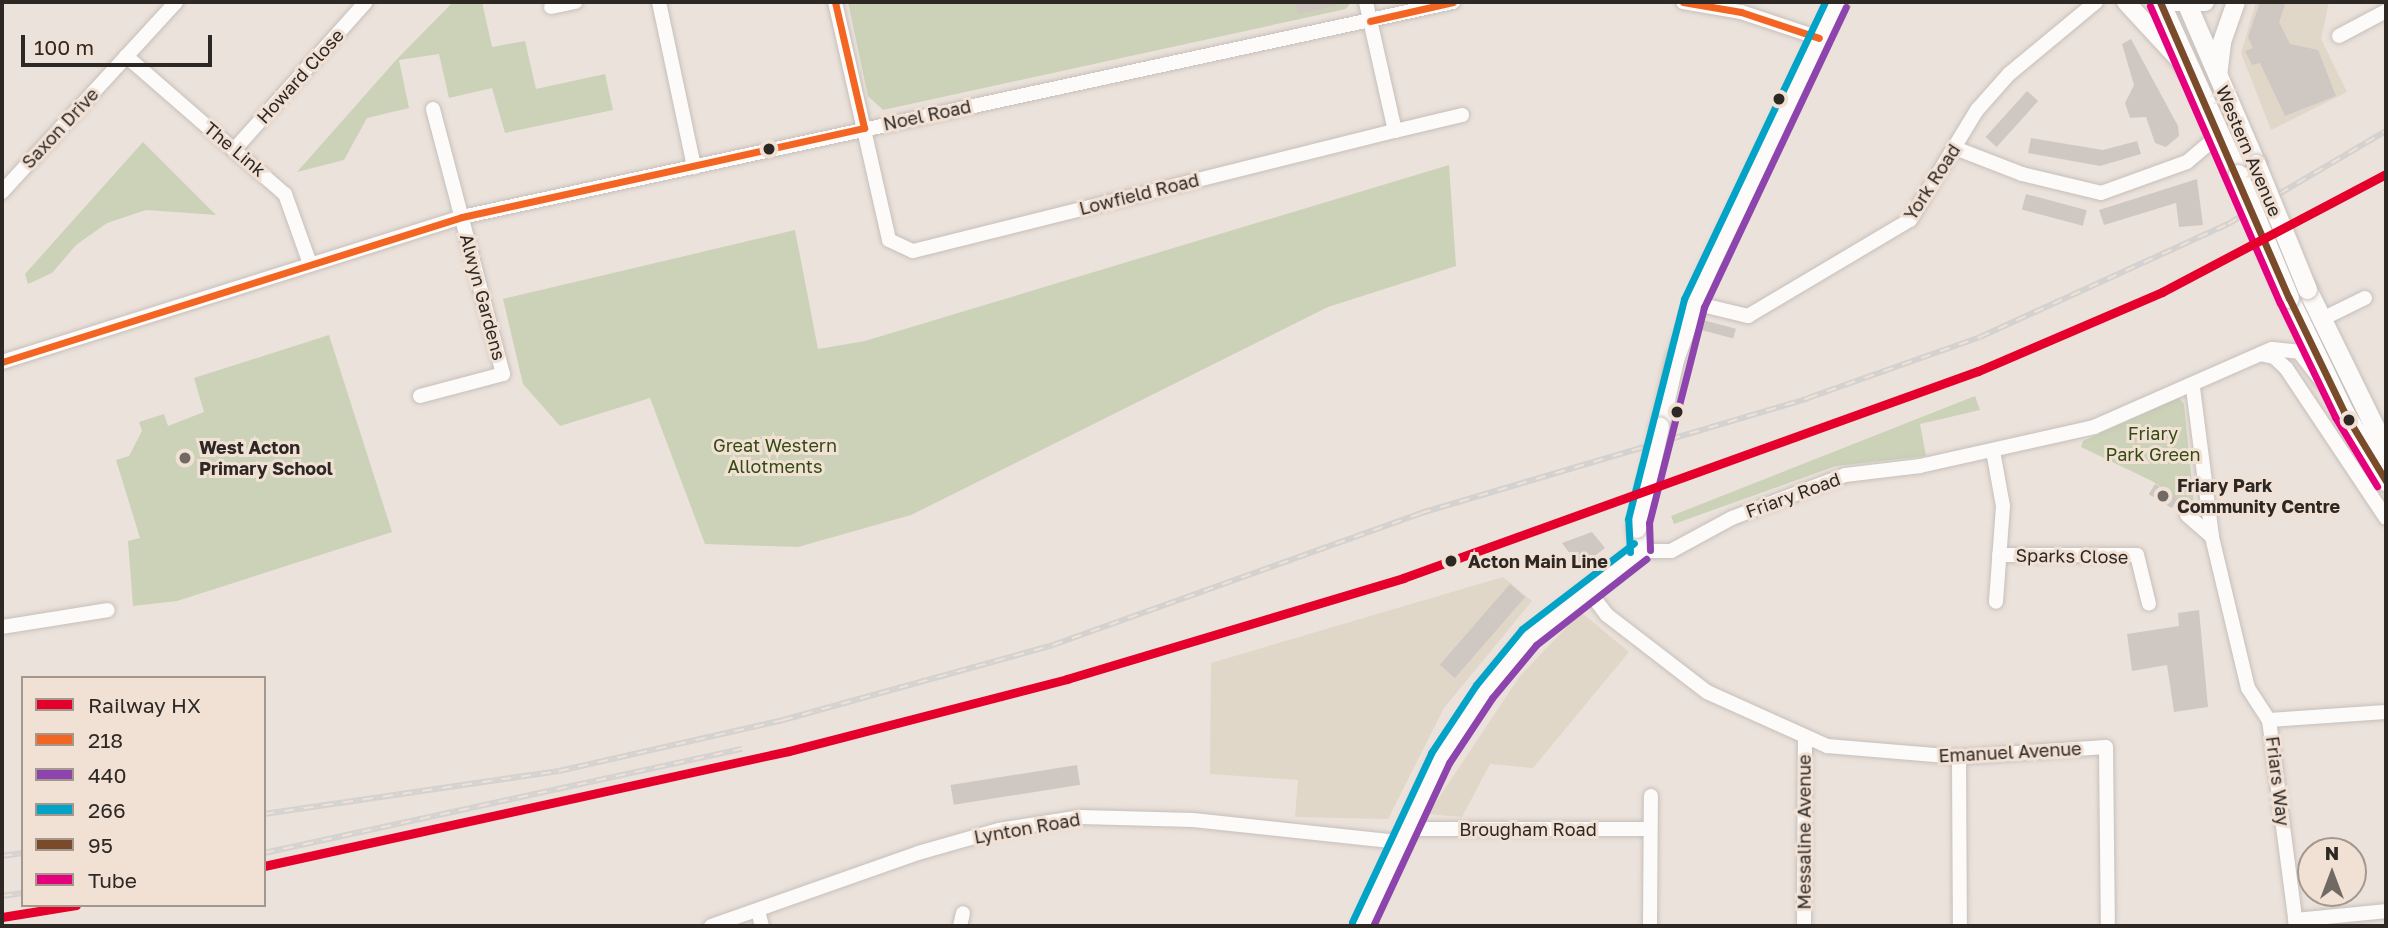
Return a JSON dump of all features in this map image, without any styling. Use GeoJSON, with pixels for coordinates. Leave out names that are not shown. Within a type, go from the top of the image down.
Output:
{"type":"FeatureCollection","features":[{"type":"Feature","properties":{"kind":"highway","name":"Western Avenue"},"geometry":{"type":"LineString","coordinates":[[2161,2],[2188,69],[2238,174],[2289,298],[2344,412],[2386,481]]}},
{"type":"Feature","properties":{"kind":"highway","name":"Western Avenue"},"geometry":{"type":"LineString","coordinates":[[2193,2],[2218,76],[2320,320],[2386,450]]}},
{"type":"Feature","properties":{"kind":"main road"},"geometry":{"type":"LineString","coordinates":[[1362,926],[1401,836],[1440,758],[1484,692],[1529,637],[1640,551],[1637,529],[1660,427],[1694,303],[1837,2]]}},
{"type":"Feature","properties":{"kind":"main road"},"geometry":{"type":"LineString","coordinates":[[2126,2],[2188,69]]}},
{"type":"Feature","properties":{"kind":"main road"},"geometry":{"type":"LineString","coordinates":[[2161,2],[2193,2]]}},
{"type":"Feature","properties":{"kind":"main road"},"geometry":{"type":"LineString","coordinates":[[2218,76],[2236,2]]}},
{"type":"Feature","properties":{"kind":"street","name":"Saxon Drive"},"geometry":{"type":"LineString","coordinates":[[2,191],[176,2]]}},
{"type":"Feature","properties":{"kind":"street","name":"Howard Close"},"geometry":{"type":"LineString","coordinates":[[234,150],[366,2]]}},
{"type":"Feature","properties":{"kind":"street"},"geometry":{"type":"LineString","coordinates":[[551,7],[575,2]]}},
{"type":"Feature","properties":{"kind":"street"},"geometry":{"type":"LineString","coordinates":[[659,2],[694,167]]}},
{"type":"Feature","properties":{"kind":"street"},"geometry":{"type":"LineString","coordinates":[[835,2],[864,128]]}},
{"type":"Feature","properties":{"kind":"street"},"geometry":{"type":"LineString","coordinates":[[1366,2],[1395,131],[1462,114]]}},
{"type":"Feature","properties":{"kind":"street","name":"Noel Road"},"geometry":{"type":"LineString","coordinates":[[2,362],[462,217],[1453,2]]}},
{"type":"Feature","properties":{"kind":"street"},"geometry":{"type":"LineString","coordinates":[[1684,2],[1741,12],[1819,38]]}},
{"type":"Feature","properties":{"kind":"street","name":"York Road"},"geometry":{"type":"LineString","coordinates":[[1694,303],[1742,318],[1852,258],[1910,220],[1977,110],[2009,74],[2094,5]]}},
{"type":"Feature","properties":{"kind":"street"},"geometry":{"type":"LineString","coordinates":[[2339,36],[2386,11]]}},
{"type":"Feature","properties":{"kind":"street","name":"The Link"},"geometry":{"type":"LineString","coordinates":[[126,56],[285,194],[310,264]]}},
{"type":"Feature","properties":{"kind":"street"},"geometry":{"type":"LineString","coordinates":[[433,109],[462,217]]}},
{"type":"Feature","properties":{"kind":"street","name":"Lowfield Road"},"geometry":{"type":"LineString","coordinates":[[864,128],[889,240],[913,251],[1395,131]]}},
{"type":"Feature","properties":{"kind":"street"},"geometry":{"type":"LineString","coordinates":[[1955,148],[2022,174],[2101,193],[2187,162],[2220,134]]}},
{"type":"Feature","properties":{"kind":"street","name":"Alwyn Gardens"},"geometry":{"type":"LineString","coordinates":[[420,397],[503,374],[462,217]]}},
{"type":"Feature","properties":{"kind":"street"},"geometry":{"type":"LineString","coordinates":[[2320,320],[2365,298]]}},
{"type":"Feature","properties":{"kind":"street","name":"Friary Road"},"geometry":{"type":"LineString","coordinates":[[1640,551],[1671,551],[1732,518],[1845,475],[1993,452],[2094,427],[2193,388],[2260,354],[2287,347],[2299,352],[2344,412]]}},
{"type":"Feature","properties":{"kind":"street"},"geometry":{"type":"LineString","coordinates":[[2260,354],[2274,357],[2294,378],[2386,518]]}},
{"type":"Feature","properties":{"kind":"street"},"geometry":{"type":"LineString","coordinates":[[2193,388],[2212,537],[2241,670],[2269,720],[2386,712]]}},
{"type":"Feature","properties":{"kind":"street"},"geometry":{"type":"LineString","coordinates":[[1993,452],[2003,506],[1996,602]]}},
{"type":"Feature","properties":{"kind":"street"},"geometry":{"type":"LineString","coordinates":[[2188,515],[2212,537]]}},
{"type":"Feature","properties":{"kind":"street","name":"Sparks Close"},"geometry":{"type":"LineString","coordinates":[[1999,555],[2137,555],[2149,604]]}},
{"type":"Feature","properties":{"kind":"street","name":"Emanuel Avenue"},"geometry":{"type":"LineString","coordinates":[[1588,590],[1607,615],[1707,692],[1805,739],[1867,753],[1959,757],[2106,747],[2108,926]]}},
{"type":"Feature","properties":{"kind":"street"},"geometry":{"type":"LineString","coordinates":[[2,627],[108,611]]}},
{"type":"Feature","properties":{"kind":"street","name":"Friars Way"},"geometry":{"type":"LineString","coordinates":[[2269,720],[2296,923]]}},
{"type":"Feature","properties":{"kind":"street","name":"Messaline Avenue"},"geometry":{"type":"LineString","coordinates":[[1804,926],[1805,739]]}},
{"type":"Feature","properties":{"kind":"street"},"geometry":{"type":"LineString","coordinates":[[1959,757],[1960,926]]}},
{"type":"Feature","properties":{"kind":"street"},"geometry":{"type":"LineString","coordinates":[[1650,926],[1651,796]]}},
{"type":"Feature","properties":{"kind":"street","name":"Lynton Road"},"geometry":{"type":"LineString","coordinates":[[711,926],[918,853],[999,830],[1081,817],[1193,820],[1401,836]]}},
{"type":"Feature","properties":{"kind":"street","name":"Brougham Road"},"geometry":{"type":"LineString","coordinates":[[1401,836],[1650,829]]}},
{"type":"Feature","properties":{"kind":"street"},"geometry":{"type":"LineString","coordinates":[[758,911],[762,926]]}},
{"type":"Feature","properties":{"kind":"street"},"geometry":{"type":"LineString","coordinates":[[2296,923],[2386,911]]}},
{"type":"Feature","properties":{"kind":"shaded area"},"geometry":{"type":"Polygon","coordinates":[[[2256,2],[2329,2],[2321,39],[2347,92],[2271,130],[2241,53],[2256,2]]]}},
{"type":"Feature","properties":{"kind":"shaded area"},"geometry":{"type":"Polygon","coordinates":[[[1503,577],[1532,601],[1444,708],[1388,819],[1295,817],[1298,780],[1210,774],[1211,663],[1503,577]]]}},
{"type":"Feature","properties":{"kind":"shaded area"},"geometry":{"type":"Polygon","coordinates":[[[1581,612],[1629,652],[1533,768],[1490,764],[1462,817],[1428,814],[1520,676],[1581,612]]]}},
{"type":"Feature","properties":{"kind":"green space"},"geometry":{"type":"Polygon","coordinates":[[[453,2],[482,2],[492,47],[525,41],[536,89],[605,74],[613,110],[505,133],[492,88],[449,98],[439,54],[399,60],[409,108],[367,118],[344,160],[297,172],[397,59],[453,2]]]}},
{"type":"Feature","properties":{"kind":"green space"},"geometry":{"type":"Polygon","coordinates":[[[848,2],[1351,2],[1346,9],[883,110],[868,96],[848,2]]]}},
{"type":"Feature","properties":{"kind":"green space"},"geometry":{"type":"Polygon","coordinates":[[[143,142],[216,215],[146,210],[107,223],[76,245],[52,273],[28,284],[25,274],[143,142]]]}},
{"type":"Feature","properties":{"kind":"green space","name":"Great Western Allotments"},"geometry":{"type":"Polygon","coordinates":[[[1449,165],[1456,266],[1328,307],[911,515],[798,547],[705,544],[650,398],[560,426],[523,384],[503,299],[795,230],[818,349],[865,341],[1449,165]]]}},
{"type":"Feature","properties":{"kind":"green space","name":"West Acton Primary School"},"geometry":{"type":"Polygon","coordinates":[[[329,335],[392,532],[177,601],[133,606],[128,541],[140,538],[116,460],[129,456],[142,431],[139,422],[164,414],[168,426],[204,412],[194,378],[329,335]]]}},
{"type":"Feature","properties":{"kind":"green space"},"geometry":{"type":"Polygon","coordinates":[[[1975,396],[1980,410],[1920,424],[1926,456],[1836,466],[1674,524],[1671,516],[1975,396]]]}},
{"type":"Feature","properties":{"kind":"green space","name":"Friary Park Green"},"geometry":{"type":"Polygon","coordinates":[[[2179,398],[2184,404],[2194,503],[2189,507],[2152,481],[2081,447],[2083,441],[2179,398]]]}},
{"type":"Feature","properties":{"kind":"building"},"geometry":{"type":"Polygon","coordinates":[[[1295,2],[1336,2],[1336,6],[1298,14],[1295,2]]]}},
{"type":"Feature","properties":{"kind":"building"},"geometry":{"type":"Polygon","coordinates":[[[2260,2],[2286,2],[2279,22],[2290,44],[2318,50],[2336,96],[2285,116],[2260,63],[2252,65],[2245,51],[2253,48],[2248,37],[2260,2]]]}},
{"type":"Feature","properties":{"kind":"building"},"geometry":{"type":"Polygon","coordinates":[[[2131,39],[2178,126],[2179,136],[2166,147],[2155,143],[2146,117],[2130,118],[2125,103],[2134,85],[2122,44],[2131,39]]]}},
{"type":"Feature","properties":{"kind":"building"},"geometry":{"type":"Polygon","coordinates":[[[2027,91],[2038,101],[1997,147],[1986,137],[2027,91]]]}},
{"type":"Feature","properties":{"kind":"building"},"geometry":{"type":"Polygon","coordinates":[[[2031,138],[2103,150],[2137,141],[2141,154],[2100,166],[2028,153],[2031,138]]]}},
{"type":"Feature","properties":{"kind":"building"},"geometry":{"type":"Polygon","coordinates":[[[2197,179],[2203,225],[2179,227],[2176,203],[2104,225],[2099,210],[2197,179]]]}},
{"type":"Feature","properties":{"kind":"building"},"geometry":{"type":"Polygon","coordinates":[[[2026,194],[2087,210],[2083,226],[2022,209],[2026,194]]]}},
{"type":"Feature","properties":{"kind":"building"},"geometry":{"type":"Polygon","coordinates":[[[1703,320],[1736,329],[1733,338],[1700,330],[1703,320]]]}},
{"type":"Feature","properties":{"kind":"building","name":"Friary Park Community Centre"},"geometry":{"type":"Polygon","coordinates":[[[2155,484],[2178,498],[2172,508],[2149,494],[2155,484]]]}},
{"type":"Feature","properties":{"kind":"building"},"geometry":{"type":"Polygon","coordinates":[[[1592,532],[1605,548],[1580,567],[1562,543],[1592,532]]]}},
{"type":"Feature","properties":{"kind":"building"},"geometry":{"type":"Polygon","coordinates":[[[1510,584],[1525,597],[1455,678],[1440,665],[1510,584]]]}},
{"type":"Feature","properties":{"kind":"building"},"geometry":{"type":"Polygon","coordinates":[[[2199,610],[2208,707],[2174,712],[2167,665],[2132,671],[2127,634],[2179,626],[2178,613],[2199,610]]]}},
{"type":"Feature","properties":{"kind":"building"},"geometry":{"type":"Polygon","coordinates":[[[1077,765],[1080,785],[954,805],[951,785],[1077,765]]]}},
{"type":"Feature","properties":{"kind":"railway"},"geometry":{"type":"LineString","coordinates":[[266,814],[559,771],[783,720],[1053,645],[1421,513],[1808,398],[1980,337],[2228,224],[2386,131]]}},
{"type":"Feature","properties":{"kind":"railway"},"geometry":{"type":"LineString","coordinates":[[266,853],[742,749]]}},
{"type":"Feature","properties":{"kind":"railway"},"geometry":{"type":"LineString","coordinates":[[2,856],[21,853]]}},
{"type":"Feature","properties":{"kind":"railway"},"geometry":{"type":"LineString","coordinates":[[2,896],[21,893]]}},
{"type":"Feature","properties":{"kind":"rail line","name":"HX"},"geometry":{"type":"LineString","coordinates":[[266,866],[789,751],[1067,679],[1403,578],[1978,371],[2162,292],[2386,174]]}},
{"type":"Feature","properties":{"kind":"rail line","name":"HX"},"geometry":{"type":"LineString","coordinates":[[2,917],[64,907]]}},
{"type":"Feature","properties":{"kind":"transit line","name":"218"},"geometry":{"type":"LineString","coordinates":[[835,2],[864,128]]}},
{"type":"Feature","properties":{"kind":"transit line","name":"218"},"geometry":{"type":"LineString","coordinates":[[1370,21],[1453,2]]}},
{"type":"Feature","properties":{"kind":"transit line","name":"218"},"geometry":{"type":"LineString","coordinates":[[1683,2],[1741,12],[1819,38]]}},
{"type":"Feature","properties":{"kind":"transit line","name":"266"},"geometry":{"type":"LineString","coordinates":[[1630,552],[1628,519],[1684,299],[1825,2]]}},
{"type":"Feature","properties":{"kind":"transit line","name":"95"},"geometry":{"type":"LineString","coordinates":[[2160,2],[2289,298],[2344,412],[2386,481]]}},
{"type":"Feature","properties":{"kind":"transit line","name":"Tube"},"geometry":{"type":"LineString","coordinates":[[2150,6],[2280,303],[2335,417],[2377,486]]}},
{"type":"Feature","properties":{"kind":"transit line","name":"440"},"geometry":{"type":"LineString","coordinates":[[1650,550],[1649,523],[1704,307],[1846,7]]}},
{"type":"Feature","properties":{"kind":"transit line","name":"218"},"geometry":{"type":"LineString","coordinates":[[2,362],[462,217],[864,128]]}},
{"type":"Feature","properties":{"kind":"transit line","name":"266"},"geometry":{"type":"LineString","coordinates":[[1352,922],[1431,753],[1476,685],[1522,629],[1634,543]]}},
{"type":"Feature","properties":{"kind":"transit line","name":"440"},"geometry":{"type":"LineString","coordinates":[[1373,926],[1449,763],[1492,698],[1536,645],[1646,559]]}},
{"type":"Feature","properties":{"kind":"place","name":"West Acton Primary School"},"geometry":{"type":"Point","coordinates":[185,458]}},
{"type":"Feature","properties":{"kind":"place","name":"Friary Park Community Centre"},"geometry":{"type":"Point","coordinates":[2163,496]}},
{"type":"Feature","properties":{"kind":"place","name":"Acton Main Line"},"geometry":{"type":"Point","coordinates":[1451,561]}}]}
